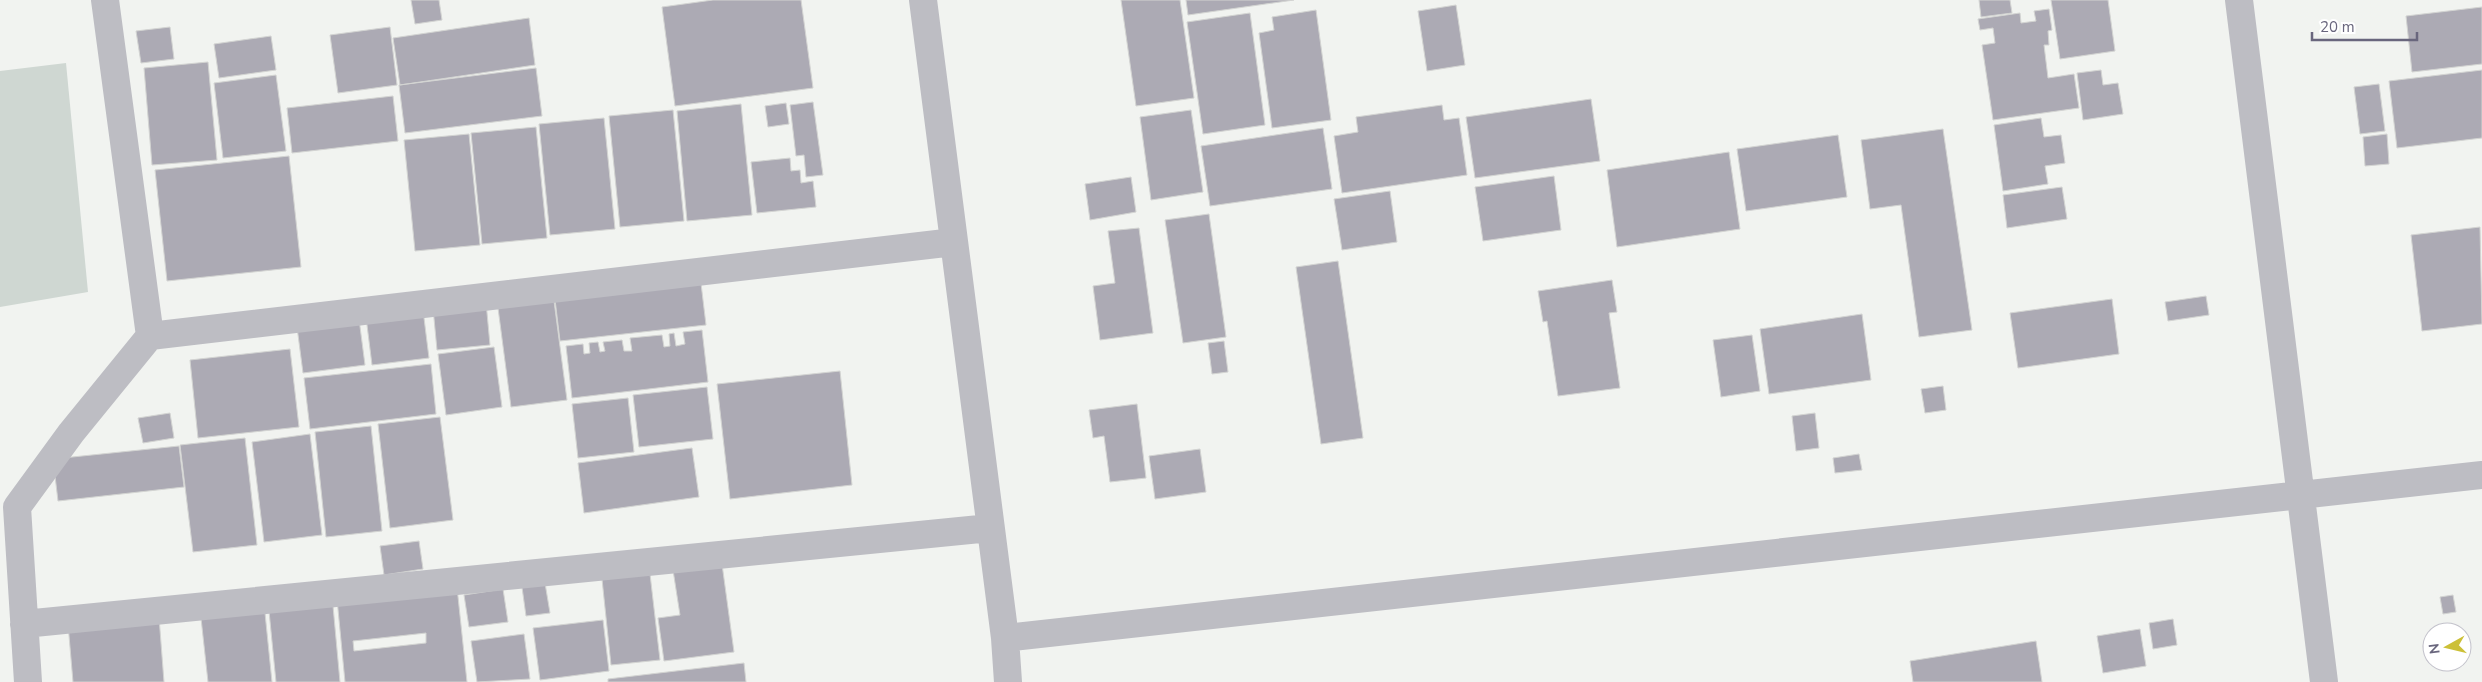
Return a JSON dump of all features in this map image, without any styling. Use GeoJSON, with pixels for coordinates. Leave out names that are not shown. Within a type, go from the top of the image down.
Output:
{"type":"FeatureCollection","features":[{"type":"Feature","properties":{"kind":"street"},"geometry":{"type":"LineString","coordinates":[[105,0],[150,336]]}},
{"type":"Feature","properties":{"kind":"street"},"geometry":{"type":"LineString","coordinates":[[923,0],[1005,638],[1008,682]]}},
{"type":"Feature","properties":{"kind":"street"},"geometry":{"type":"LineString","coordinates":[[2240,0],[2324,682]]}},
{"type":"Feature","properties":{"kind":"street"},"geometry":{"type":"LineString","coordinates":[[28,682],[17,507],[71,434],[150,336],[954,242]]}},
{"type":"Feature","properties":{"kind":"street"},"geometry":{"type":"LineString","coordinates":[[1005,638],[2482,475]]}},
{"type":"Feature","properties":{"kind":"street"},"geometry":{"type":"LineString","coordinates":[[24,624],[990,528]]}},
{"type":"Feature","properties":{"kind":"shaded area"},"geometry":{"type":"Polygon","coordinates":[[[66,63],[88,292],[0,307],[0,71],[66,63]]]}},
{"type":"Feature","properties":{"kind":"building"},"geometry":{"type":"Polygon","coordinates":[[[411,0],[439,0],[442,20],[415,24],[411,0]]]}},
{"type":"Feature","properties":{"kind":"building"},"geometry":{"type":"Polygon","coordinates":[[[713,0],[801,0],[813,88],[675,106],[662,7],[713,0]]]}},
{"type":"Feature","properties":{"kind":"building"},"geometry":{"type":"Polygon","coordinates":[[[1121,0],[1180,0],[1194,98],[1136,106],[1121,0]]]}},
{"type":"Feature","properties":{"kind":"building"},"geometry":{"type":"Polygon","coordinates":[[[1186,0],[1294,0],[1188,15],[1186,0]]]}},
{"type":"Feature","properties":{"kind":"building"},"geometry":{"type":"Polygon","coordinates":[[[1979,0],[2010,0],[2012,13],[1981,17],[1979,0]]]}},
{"type":"Feature","properties":{"kind":"building"},"geometry":{"type":"Polygon","coordinates":[[[2051,0],[2108,0],[2115,51],[2060,59],[2051,0]]]}},
{"type":"Feature","properties":{"kind":"building"},"geometry":{"type":"Polygon","coordinates":[[[1456,5],[1465,65],[1427,71],[1418,11],[1456,5]]]}},
{"type":"Feature","properties":{"kind":"building"},"geometry":{"type":"Polygon","coordinates":[[[2482,7],[2482,64],[2412,72],[2406,16],[2482,7]]]}},
{"type":"Feature","properties":{"kind":"building"},"geometry":{"type":"Polygon","coordinates":[[[2049,9],[2052,30],[2048,31],[2049,45],[2044,45],[2048,78],[2074,74],[2079,108],[1993,120],[1982,45],[1995,43],[1993,28],[1980,30],[1978,19],[2020,13],[2021,23],[2036,21],[2034,11],[2049,9]]]}},
{"type":"Feature","properties":{"kind":"building"},"geometry":{"type":"Polygon","coordinates":[[[1316,10],[1331,120],[1272,128],[1259,33],[1274,30],[1272,17],[1316,10]]]}},
{"type":"Feature","properties":{"kind":"building"},"geometry":{"type":"Polygon","coordinates":[[[1250,13],[1265,125],[1203,134],[1187,22],[1250,13]]]}},
{"type":"Feature","properties":{"kind":"building"},"geometry":{"type":"Polygon","coordinates":[[[529,18],[535,65],[400,85],[393,38],[529,18]]]}},
{"type":"Feature","properties":{"kind":"building"},"geometry":{"type":"Polygon","coordinates":[[[170,27],[174,59],[141,63],[136,31],[170,27]]]}},
{"type":"Feature","properties":{"kind":"building"},"geometry":{"type":"Polygon","coordinates":[[[390,27],[397,85],[338,93],[330,35],[390,27]]]}},
{"type":"Feature","properties":{"kind":"building"},"geometry":{"type":"Polygon","coordinates":[[[271,36],[276,70],[219,78],[214,44],[271,36]]]}},
{"type":"Feature","properties":{"kind":"building"},"geometry":{"type":"Polygon","coordinates":[[[208,62],[217,160],[152,165],[144,68],[208,62]]]}},
{"type":"Feature","properties":{"kind":"building"},"geometry":{"type":"Polygon","coordinates":[[[536,68],[542,116],[405,133],[399,85],[536,68]]]}},
{"type":"Feature","properties":{"kind":"building"},"geometry":{"type":"Polygon","coordinates":[[[2101,70],[2103,85],[2118,83],[2123,114],[2083,120],[2077,73],[2101,70]]]}},
{"type":"Feature","properties":{"kind":"building"},"geometry":{"type":"Polygon","coordinates":[[[2482,70],[2482,138],[2397,148],[2389,81],[2482,70]]]}},
{"type":"Feature","properties":{"kind":"building"},"geometry":{"type":"Polygon","coordinates":[[[276,75],[286,151],[223,158],[214,83],[276,75]]]}},
{"type":"Feature","properties":{"kind":"building"},"geometry":{"type":"Polygon","coordinates":[[[2379,84],[2385,131],[2360,134],[2354,87],[2379,84]]]}},
{"type":"Feature","properties":{"kind":"building"},"geometry":{"type":"Polygon","coordinates":[[[393,96],[398,141],[292,153],[287,108],[393,96]]]}},
{"type":"Feature","properties":{"kind":"building"},"geometry":{"type":"Polygon","coordinates":[[[1591,99],[1600,161],[1475,178],[1466,117],[1591,99]]]}},
{"type":"Feature","properties":{"kind":"building"},"geometry":{"type":"Polygon","coordinates":[[[813,102],[823,175],[806,177],[804,155],[796,156],[790,105],[813,102]]]}},
{"type":"Feature","properties":{"kind":"building"},"geometry":{"type":"Polygon","coordinates":[[[786,103],[789,124],[768,127],[765,106],[786,103]]]}},
{"type":"Feature","properties":{"kind":"building"},"geometry":{"type":"Polygon","coordinates":[[[741,104],[752,215],[687,221],[677,111],[741,104]]]}},
{"type":"Feature","properties":{"kind":"building"},"geometry":{"type":"Polygon","coordinates":[[[1442,105],[1444,120],[1459,118],[1467,175],[1342,193],[1334,136],[1358,132],[1356,117],[1442,105]]]}},
{"type":"Feature","properties":{"kind":"building"},"geometry":{"type":"Polygon","coordinates":[[[673,110],[684,221],[620,227],[609,116],[673,110]]]}},
{"type":"Feature","properties":{"kind":"building"},"geometry":{"type":"Polygon","coordinates":[[[1191,110],[1203,192],[1151,200],[1140,117],[1191,110]]]}},
{"type":"Feature","properties":{"kind":"building"},"geometry":{"type":"Polygon","coordinates":[[[604,118],[615,229],[550,235],[539,124],[604,118]]]}},
{"type":"Feature","properties":{"kind":"building"},"geometry":{"type":"Polygon","coordinates":[[[2041,118],[2044,137],[2061,135],[2065,163],[2045,166],[2048,184],[2003,191],[1994,125],[2041,118]]]}},
{"type":"Feature","properties":{"kind":"building"},"geometry":{"type":"Polygon","coordinates":[[[536,127],[547,238],[482,244],[471,133],[536,127]]]}},
{"type":"Feature","properties":{"kind":"building"},"geometry":{"type":"Polygon","coordinates":[[[1323,128],[1332,189],[1210,206],[1201,146],[1323,128]]]}},
{"type":"Feature","properties":{"kind":"building"},"geometry":{"type":"Polygon","coordinates":[[[1943,129],[1972,330],[1919,337],[1901,205],[1870,209],[1861,140],[1943,129]]]}},
{"type":"Feature","properties":{"kind":"building"},"geometry":{"type":"Polygon","coordinates":[[[469,134],[480,245],[415,251],[404,140],[469,134]]]}},
{"type":"Feature","properties":{"kind":"building"},"geometry":{"type":"Polygon","coordinates":[[[2387,134],[2389,164],[2365,166],[2363,137],[2387,134]]]}},
{"type":"Feature","properties":{"kind":"building"},"geometry":{"type":"Polygon","coordinates":[[[1838,135],[1847,197],[1746,211],[1737,149],[1838,135]]]}},
{"type":"Feature","properties":{"kind":"building"},"geometry":{"type":"Polygon","coordinates":[[[1729,152],[1740,229],[1617,247],[1607,170],[1729,152]]]}},
{"type":"Feature","properties":{"kind":"building"},"geometry":{"type":"Polygon","coordinates":[[[289,156],[301,267],[167,281],[155,170],[289,156]]]}},
{"type":"Feature","properties":{"kind":"building"},"geometry":{"type":"Polygon","coordinates":[[[790,158],[791,171],[800,170],[801,183],[813,181],[816,207],[757,213],[751,162],[790,158]]]}},
{"type":"Feature","properties":{"kind":"building"},"geometry":{"type":"Polygon","coordinates":[[[1554,176],[1561,230],[1483,241],[1475,187],[1554,176]]]}},
{"type":"Feature","properties":{"kind":"building"},"geometry":{"type":"Polygon","coordinates":[[[1131,177],[1136,212],[1090,220],[1085,184],[1131,177]]]}},
{"type":"Feature","properties":{"kind":"building"},"geometry":{"type":"Polygon","coordinates":[[[2062,187],[2067,219],[2007,228],[2003,195],[2062,187]]]}},
{"type":"Feature","properties":{"kind":"building"},"geometry":{"type":"Polygon","coordinates":[[[1390,191],[1397,242],[1342,250],[1334,199],[1390,191]]]}},
{"type":"Feature","properties":{"kind":"building"},"geometry":{"type":"Polygon","coordinates":[[[1209,214],[1226,337],[1183,343],[1165,220],[1209,214]]]}},
{"type":"Feature","properties":{"kind":"building"},"geometry":{"type":"Polygon","coordinates":[[[2480,227],[2482,324],[2422,331],[2411,235],[2480,227]]]}},
{"type":"Feature","properties":{"kind":"building"},"geometry":{"type":"Polygon","coordinates":[[[1139,228],[1153,333],[1100,340],[1093,286],[1115,283],[1108,231],[1139,228]]]}},
{"type":"Feature","properties":{"kind":"building"},"geometry":{"type":"Polygon","coordinates":[[[1338,261],[1363,438],[1321,444],[1296,267],[1338,261]]]}},
{"type":"Feature","properties":{"kind":"building"},"geometry":{"type":"Polygon","coordinates":[[[700,275],[706,325],[560,341],[554,291],[700,275]]]}},
{"type":"Feature","properties":{"kind":"building"},"geometry":{"type":"Polygon","coordinates":[[[1612,280],[1617,312],[1609,313],[1620,388],[1558,396],[1547,321],[1543,322],[1538,291],[1612,280]]]}},
{"type":"Feature","properties":{"kind":"building"},"geometry":{"type":"Polygon","coordinates":[[[2206,296],[2209,315],[2168,321],[2165,302],[2206,296]]]}},
{"type":"Feature","properties":{"kind":"building"},"geometry":{"type":"Polygon","coordinates":[[[2112,299],[2119,354],[2018,368],[2010,313],[2112,299]]]}},
{"type":"Feature","properties":{"kind":"building"},"geometry":{"type":"Polygon","coordinates":[[[554,301],[567,400],[511,407],[498,308],[554,301]]]}},
{"type":"Feature","properties":{"kind":"building"},"geometry":{"type":"Polygon","coordinates":[[[486,302],[490,345],[437,350],[433,308],[486,302]]]}},
{"type":"Feature","properties":{"kind":"building"},"geometry":{"type":"Polygon","coordinates":[[[423,310],[429,358],[372,365],[366,317],[423,310]]]}},
{"type":"Feature","properties":{"kind":"building"},"geometry":{"type":"Polygon","coordinates":[[[1862,314],[1871,380],[1769,394],[1760,329],[1862,314]]]}},
{"type":"Feature","properties":{"kind":"building"},"geometry":{"type":"Polygon","coordinates":[[[359,319],[365,365],[303,373],[297,327],[359,319]]]}},
{"type":"Feature","properties":{"kind":"building"},"geometry":{"type":"Polygon","coordinates":[[[702,330],[708,382],[572,398],[566,346],[583,344],[584,354],[590,353],[589,343],[598,342],[600,352],[605,351],[603,342],[622,340],[624,351],[632,351],[630,338],[662,335],[664,347],[670,346],[669,334],[674,333],[676,346],[685,344],[683,332],[702,330]]]}},
{"type":"Feature","properties":{"kind":"building"},"geometry":{"type":"Polygon","coordinates":[[[1752,335],[1760,391],[1721,397],[1713,340],[1752,335]]]}},
{"type":"Feature","properties":{"kind":"building"},"geometry":{"type":"Polygon","coordinates":[[[1224,341],[1228,372],[1212,374],[1208,343],[1224,341]]]}},
{"type":"Feature","properties":{"kind":"building"},"geometry":{"type":"Polygon","coordinates":[[[494,347],[502,407],[446,415],[438,354],[494,347]]]}},
{"type":"Feature","properties":{"kind":"building"},"geometry":{"type":"Polygon","coordinates":[[[290,349],[299,427],[198,438],[190,360],[290,349]]]}},
{"type":"Feature","properties":{"kind":"building"},"geometry":{"type":"Polygon","coordinates":[[[431,364],[436,414],[310,429],[304,378],[431,364]]]}},
{"type":"Feature","properties":{"kind":"building"},"geometry":{"type":"Polygon","coordinates":[[[840,371],[852,485],[730,499],[717,384],[840,371]]]}},
{"type":"Feature","properties":{"kind":"building"},"geometry":{"type":"Polygon","coordinates":[[[1943,386],[1946,410],[1925,413],[1921,389],[1943,386]]]}},
{"type":"Feature","properties":{"kind":"building"},"geometry":{"type":"Polygon","coordinates":[[[707,387],[713,439],[639,447],[633,395],[707,387]]]}},
{"type":"Feature","properties":{"kind":"building"},"geometry":{"type":"Polygon","coordinates":[[[628,398],[634,452],[578,458],[572,404],[628,398]]]}},
{"type":"Feature","properties":{"kind":"building"},"geometry":{"type":"Polygon","coordinates":[[[1137,404],[1146,478],[1110,482],[1104,436],[1093,438],[1089,410],[1137,404]]]}},
{"type":"Feature","properties":{"kind":"building"},"geometry":{"type":"Polygon","coordinates":[[[170,413],[174,438],[143,443],[138,418],[170,413]]]}},
{"type":"Feature","properties":{"kind":"building"},"geometry":{"type":"Polygon","coordinates":[[[1815,413],[1819,448],[1796,451],[1792,416],[1815,413]]]}},
{"type":"Feature","properties":{"kind":"building"},"geometry":{"type":"Polygon","coordinates":[[[440,417],[453,520],[390,528],[378,424],[440,417]]]}},
{"type":"Feature","properties":{"kind":"building"},"geometry":{"type":"Polygon","coordinates":[[[371,426],[382,531],[326,537],[315,432],[371,426]]]}},
{"type":"Feature","properties":{"kind":"building"},"geometry":{"type":"Polygon","coordinates":[[[310,434],[322,535],[264,542],[252,442],[310,434]]]}},
{"type":"Feature","properties":{"kind":"building"},"geometry":{"type":"Polygon","coordinates":[[[245,438],[257,545],[193,552],[180,445],[245,438]]]}},
{"type":"Feature","properties":{"kind":"building"},"geometry":{"type":"Polygon","coordinates":[[[179,446],[184,487],[58,501],[53,459],[179,446]]]}},
{"type":"Feature","properties":{"kind":"building"},"geometry":{"type":"Polygon","coordinates":[[[692,448],[699,497],[584,513],[578,463],[692,448]]]}},
{"type":"Feature","properties":{"kind":"building"},"geometry":{"type":"Polygon","coordinates":[[[1200,449],[1206,492],[1155,499],[1149,456],[1200,449]]]}},
{"type":"Feature","properties":{"kind":"building"},"geometry":{"type":"Polygon","coordinates":[[[1859,454],[1862,470],[1835,473],[1833,458],[1859,454]]]}},
{"type":"Feature","properties":{"kind":"building"},"geometry":{"type":"Polygon","coordinates":[[[419,541],[423,569],[384,575],[380,546],[419,541]]]}},
{"type":"Feature","properties":{"kind":"building"},"geometry":{"type":"Polygon","coordinates":[[[722,564],[734,652],[664,661],[658,618],[680,615],[673,570],[722,564]]]}},
{"type":"Feature","properties":{"kind":"building"},"geometry":{"type":"Polygon","coordinates":[[[650,574],[660,660],[611,665],[602,579],[650,574]]]}},
{"type":"Feature","properties":{"kind":"building"},"geometry":{"type":"Polygon","coordinates":[[[544,577],[550,613],[526,616],[521,580],[544,577]]]}},
{"type":"Feature","properties":{"kind":"building"},"geometry":{"type":"Polygon","coordinates":[[[457,587],[467,682],[345,682],[337,599],[457,587]],[[426,633],[353,641],[354,651],[426,643],[426,633]]]}},
{"type":"Feature","properties":{"kind":"building"},"geometry":{"type":"Polygon","coordinates":[[[503,589],[508,622],[469,627],[464,595],[503,589]]]}},
{"type":"Feature","properties":{"kind":"building"},"geometry":{"type":"Polygon","coordinates":[[[332,595],[340,682],[276,682],[268,601],[332,595]]]}},
{"type":"Feature","properties":{"kind":"building"},"geometry":{"type":"Polygon","coordinates":[[[2453,595],[2456,612],[2443,614],[2440,597],[2453,595]]]}},
{"type":"Feature","properties":{"kind":"building"},"geometry":{"type":"Polygon","coordinates":[[[264,603],[272,682],[208,682],[200,609],[264,603]]]}},
{"type":"Feature","properties":{"kind":"building"},"geometry":{"type":"Polygon","coordinates":[[[159,617],[164,682],[73,682],[68,624],[159,617]]]}},
{"type":"Feature","properties":{"kind":"building"},"geometry":{"type":"Polygon","coordinates":[[[2173,619],[2177,645],[2153,649],[2149,623],[2173,619]]]}},
{"type":"Feature","properties":{"kind":"building"},"geometry":{"type":"Polygon","coordinates":[[[603,620],[609,671],[540,680],[533,628],[603,620]]]}},
{"type":"Feature","properties":{"kind":"building"},"geometry":{"type":"Polygon","coordinates":[[[2140,629],[2146,666],[2103,673],[2097,636],[2140,629]]]}},
{"type":"Feature","properties":{"kind":"building"},"geometry":{"type":"Polygon","coordinates":[[[524,634],[530,679],[477,682],[471,641],[524,634]]]}},
{"type":"Feature","properties":{"kind":"building"},"geometry":{"type":"Polygon","coordinates":[[[2036,641],[2042,682],[1913,682],[1910,661],[2036,641]]]}},
{"type":"Feature","properties":{"kind":"building"},"geometry":{"type":"Polygon","coordinates":[[[744,663],[746,682],[608,682],[608,679],[744,663]]]}}]}
